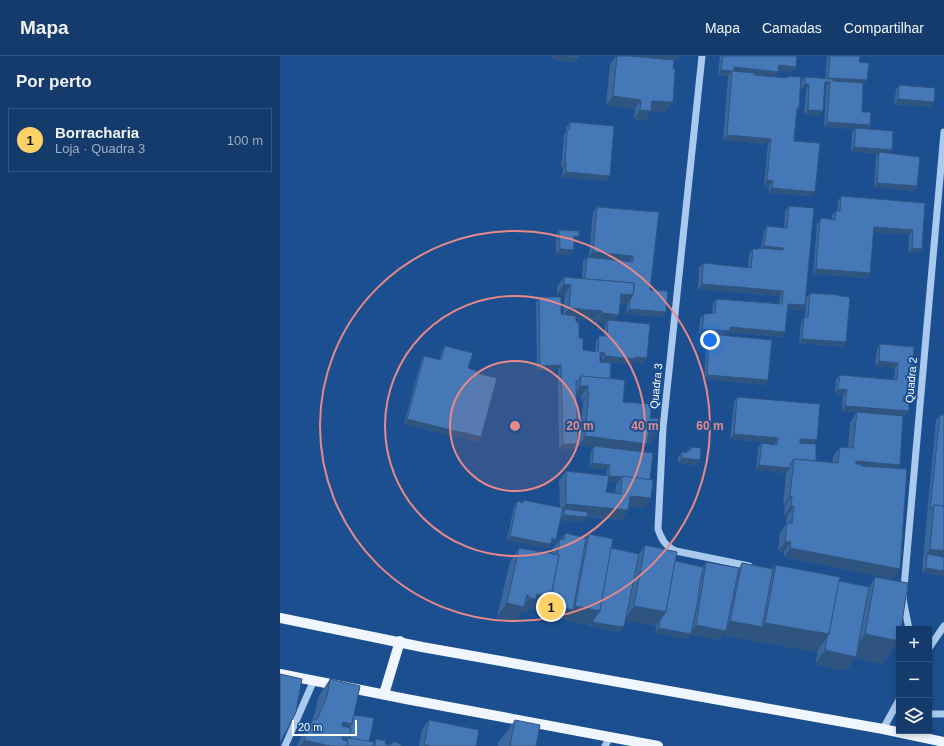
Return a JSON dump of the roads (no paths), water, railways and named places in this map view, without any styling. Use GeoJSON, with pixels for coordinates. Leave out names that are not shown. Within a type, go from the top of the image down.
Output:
{"type":"FeatureCollection","features":[{"type":"Feature","properties":{"kind":"main road"},"geometry":{"type":"LineString","coordinates":[[280,618],[400,641],[422,647],[883,728],[944,742]]}},
{"type":"Feature","properties":{"kind":"main road"},"geometry":{"type":"LineString","coordinates":[[384,694],[400,641]]}},
{"type":"Feature","properties":{"kind":"main road"},"geometry":{"type":"LineString","coordinates":[[280,674],[384,694],[607,742],[658,746]]}},
{"type":"Feature","properties":{"kind":"street","name":"Quadra 3"},"geometry":{"type":"LineString","coordinates":[[702,56],[663,428],[658,529],[662,540],[668,547],[676,551],[759,569]]}},
{"type":"Feature","properties":{"kind":"street","name":"Quadra 2"},"geometry":{"type":"LineString","coordinates":[[908,626],[899,598],[944,132]]}},
{"type":"Feature","properties":{"kind":"street"},"geometry":{"type":"LineString","coordinates":[[932,644],[944,626]]}},
{"type":"Feature","properties":{"kind":"street"},"geometry":{"type":"LineString","coordinates":[[285,746],[314,680]]}},
{"type":"Feature","properties":{"kind":"street"},"geometry":{"type":"LineString","coordinates":[[883,728],[896,713]]}},
{"type":"Feature","properties":{"kind":"street"},"geometry":{"type":"LineString","coordinates":[[932,714],[944,714]]}},
{"type":"Feature","properties":{"kind":"place","name":"Borracharia"},"geometry":{"type":"Point","coordinates":[551,607]}}]}
